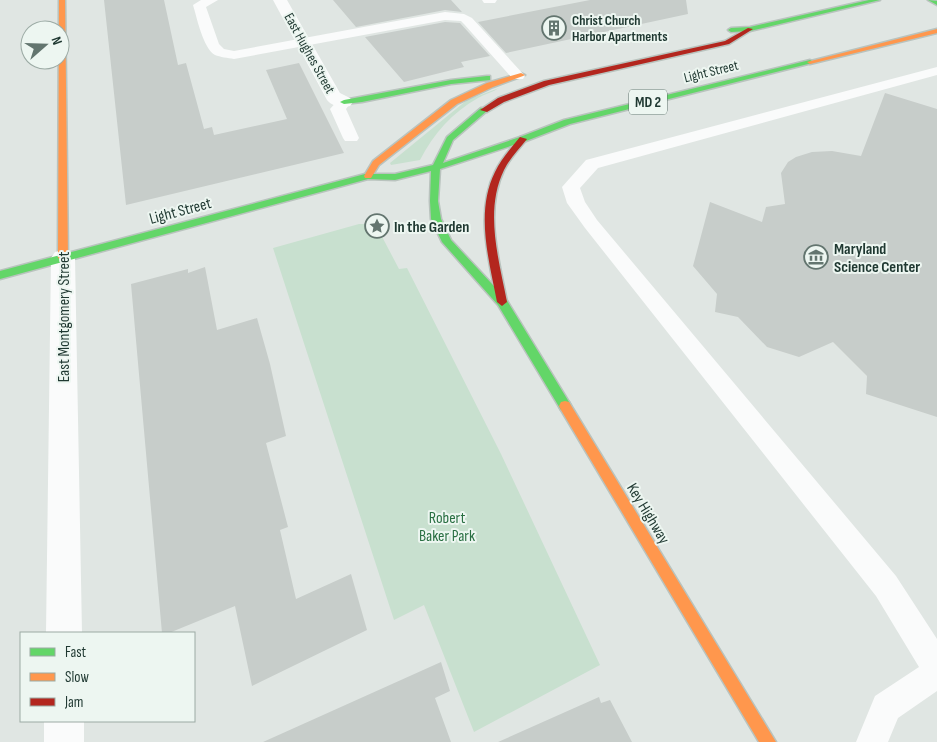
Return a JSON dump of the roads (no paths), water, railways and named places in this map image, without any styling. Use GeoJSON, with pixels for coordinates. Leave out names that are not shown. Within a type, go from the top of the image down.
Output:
{"type":"FeatureCollection","features":[{"type":"Feature","properties":{"kind":"main road","name":"East Montgomery Street"},"geometry":{"type":"LineString","coordinates":[[62,0],[63,258]]}},
{"type":"Feature","properties":{"kind":"main road","name":"Light Street"},"geometry":{"type":"LineString","coordinates":[[722,31],[750,29],[877,0]]}},
{"type":"Feature","properties":{"kind":"main road"},"geometry":{"type":"LineString","coordinates":[[930,0],[937,3]]}},
{"type":"Feature","properties":{"kind":"main road","name":"Light Street"},"geometry":{"type":"LineString","coordinates":[[438,166],[445,147],[457,130],[502,100],[547,83],[726,43],[750,29]]}},
{"type":"Feature","properties":{"kind":"main road","name":"Light Street"},"geometry":{"type":"LineString","coordinates":[[0,276],[368,176],[380,179],[402,176],[523,139],[567,122],[937,31]]}},
{"type":"Feature","properties":{"kind":"main road"},"geometry":{"type":"LineString","coordinates":[[344,102],[370,99],[468,78],[519,76]]}},
{"type":"Feature","properties":{"kind":"main road"},"geometry":{"type":"LineString","coordinates":[[368,176],[376,163],[454,102],[468,94],[519,76]]}},
{"type":"Feature","properties":{"kind":"main road","name":"Key Highway"},"geometry":{"type":"LineString","coordinates":[[502,302],[492,237],[490,201],[498,172],[511,152],[523,139]]}},
{"type":"Feature","properties":{"kind":"main road","name":"Key Highway"},"geometry":{"type":"LineString","coordinates":[[438,166],[435,171],[434,200],[436,219],[447,242],[502,302],[768,742]]}},
{"type":"Feature","properties":{"kind":"street","name":"East Hughes Street"},"geometry":{"type":"LineString","coordinates":[[280,0],[333,96],[338,101],[344,102]]}},
{"type":"Feature","properties":{"kind":"street","name":"East Montgomery Street"},"geometry":{"type":"LineString","coordinates":[[63,258],[64,632]]}},
{"type":"Feature","properties":{"kind":"street"},"geometry":{"type":"LineString","coordinates":[[64,722],[64,742]]}},
{"type":"Feature","properties":{"kind":"lane"},"geometry":{"type":"LineString","coordinates":[[212,0],[199,5],[213,46],[220,52],[234,55],[445,16],[456,16],[468,21],[519,76]]}},
{"type":"Feature","properties":{"kind":"lane"},"geometry":{"type":"LineString","coordinates":[[937,71],[592,164],[572,186],[576,203],[592,224],[886,586],[937,667]]}},
{"type":"Feature","properties":{"kind":"lane"},"geometry":{"type":"LineString","coordinates":[[344,102],[338,109],[351,138]]}},
{"type":"Feature","properties":{"kind":"lane"},"geometry":{"type":"LineString","coordinates":[[872,742],[886,707],[937,673]]}},
{"type":"Feature","properties":{"kind":"place","name":"Christ Church Harbor Apartments"},"geometry":{"type":"Point","coordinates":[554,28]}},
{"type":"Feature","properties":{"kind":"place","name":"In the Garden"},"geometry":{"type":"Point","coordinates":[377,226]}},
{"type":"Feature","properties":{"kind":"place","name":"Maryland Science Center"},"geometry":{"type":"Point","coordinates":[816,257]}},
{"type":"Feature","properties":{"kind":"park label","name":"Robert Baker Park"},"geometry":{"type":"Point","coordinates":[447,526]}}]}
